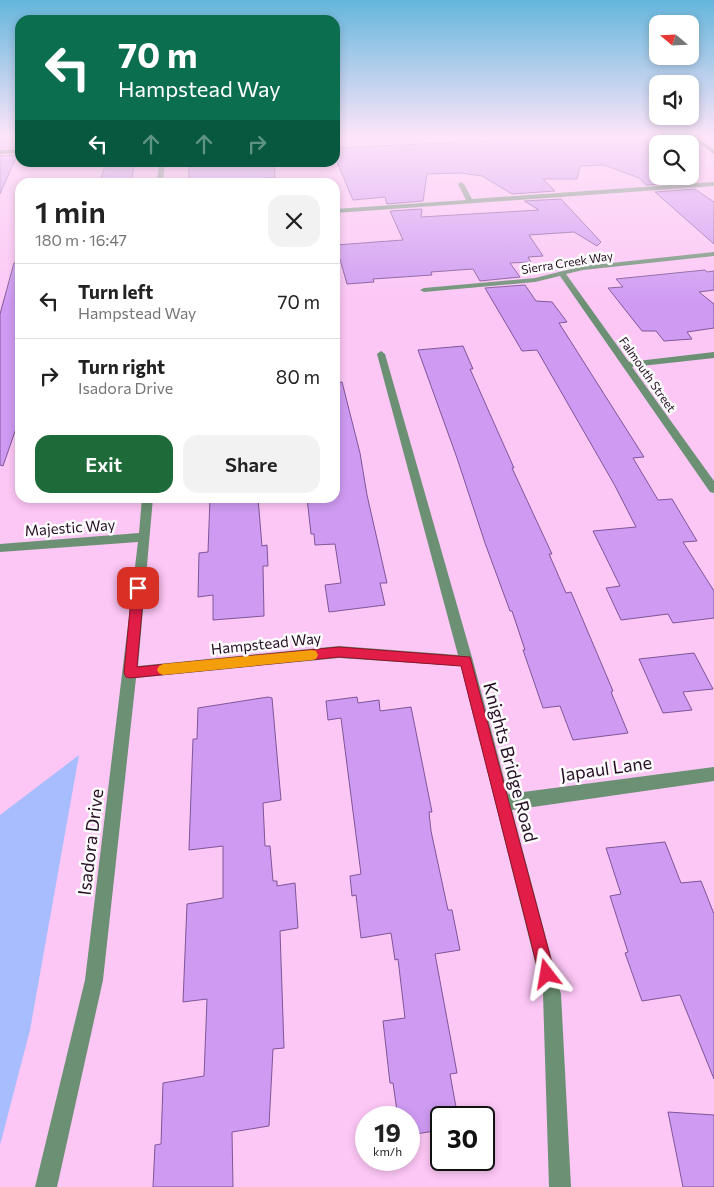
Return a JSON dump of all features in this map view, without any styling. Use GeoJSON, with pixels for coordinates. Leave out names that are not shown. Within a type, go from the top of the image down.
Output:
{"type":"FeatureCollection","features":[{"type":"Feature","properties":{"kind":"street"},"geometry":{"type":"LineString","coordinates":[[466,193],[470,201]]}},
{"type":"Feature","properties":{"kind":"street"},"geometry":{"type":"LineString","coordinates":[[340,211],[579,193]]}},
{"type":"Feature","properties":{"kind":"street","name":"Sierra Creek Way"},"geometry":{"type":"LineString","coordinates":[[424,290],[535,280],[583,268],[714,254]]}},
{"type":"Feature","properties":{"kind":"street","name":"Falmouth Street"},"geometry":{"type":"LineString","coordinates":[[562,274],[714,489]]}},
{"type":"Feature","properties":{"kind":"street","name":"Knights Bridge Road"},"geometry":{"type":"LineString","coordinates":[[381,354],[466,661],[552,994],[560,1187]]}},
{"type":"Feature","properties":{"kind":"street"},"geometry":{"type":"LineString","coordinates":[[626,365],[714,355]]}},
{"type":"Feature","properties":{"kind":"street","name":"Isadora Drive"},"geometry":{"type":"LineString","coordinates":[[46,1187],[94,980],[130,673],[147,503]]}},
{"type":"Feature","properties":{"kind":"street","name":"Majestic Way"},"geometry":{"type":"LineString","coordinates":[[0,548],[143,536]]}},
{"type":"Feature","properties":{"kind":"street","name":"Hampstead Way"},"geometry":{"type":"LineString","coordinates":[[130,673],[339,652],[466,661]]}},
{"type":"Feature","properties":{"kind":"street","name":"Japaul Lane"},"geometry":{"type":"LineString","coordinates":[[503,803],[714,774]]}},
{"type":"Feature","properties":{"kind":"shaded area"},"geometry":{"type":"Polygon","coordinates":[[[79,755],[30,1030],[0,1145],[0,815],[79,755]]]}},
{"type":"Feature","properties":{"kind":"building"},"geometry":{"type":"Polygon","coordinates":[[[350,193],[424,193],[423,201],[387,204],[385,197],[353,200],[350,193]]]}},
{"type":"Feature","properties":{"kind":"building"},"geometry":{"type":"Polygon","coordinates":[[[657,193],[701,193],[714,202],[714,244],[657,193]]]}},
{"type":"Feature","properties":{"kind":"building"},"geometry":{"type":"Polygon","coordinates":[[[561,199],[601,242],[597,246],[574,232],[529,235],[543,256],[528,257],[531,262],[510,263],[520,277],[480,281],[473,269],[431,272],[432,275],[373,279],[374,282],[347,284],[340,259],[340,245],[403,240],[390,211],[422,209],[421,217],[539,210],[524,201],[561,199]]]}},
{"type":"Feature","properties":{"kind":"building"},"geometry":{"type":"Polygon","coordinates":[[[15,263],[15,431],[3,466],[0,465],[0,314],[15,263]]]}},
{"type":"Feature","properties":{"kind":"building"},"geometry":{"type":"Polygon","coordinates":[[[705,270],[707,272],[714,271],[714,290],[699,292],[714,304],[714,328],[687,332],[692,339],[664,341],[656,331],[642,331],[608,288],[623,287],[616,279],[705,270]]]}},
{"type":"Feature","properties":{"kind":"building"},"geometry":{"type":"Polygon","coordinates":[[[525,285],[536,301],[552,302],[567,322],[559,323],[644,457],[633,458],[658,500],[672,499],[697,541],[683,542],[714,591],[714,618],[673,623],[668,614],[621,620],[606,588],[620,586],[593,531],[636,527],[614,484],[537,350],[522,351],[485,288],[525,285]]]}},
{"type":"Feature","properties":{"kind":"building"},"geometry":{"type":"Polygon","coordinates":[[[463,346],[473,369],[470,369],[514,468],[512,468],[552,554],[549,554],[566,593],[571,592],[613,691],[611,692],[628,733],[573,740],[560,706],[543,708],[512,611],[510,611],[485,543],[418,350],[463,346]]]}},
{"type":"Feature","properties":{"kind":"building"},"geometry":{"type":"Polygon","coordinates":[[[340,382],[342,382],[360,453],[367,495],[387,583],[380,583],[385,605],[329,612],[325,585],[341,583],[335,544],[315,545],[314,534],[311,534],[308,503],[340,503],[340,382]]]}},
{"type":"Feature","properties":{"kind":"building"},"geometry":{"type":"Polygon","coordinates":[[[210,503],[258,503],[262,546],[267,545],[268,566],[263,566],[264,616],[213,620],[213,595],[198,597],[199,553],[208,552],[210,503]]]}},
{"type":"Feature","properties":{"kind":"building"},"geometry":{"type":"Polygon","coordinates":[[[694,653],[713,689],[683,692],[692,710],[663,713],[639,659],[694,653]]]}},
{"type":"Feature","properties":{"kind":"building"},"geometry":{"type":"Polygon","coordinates":[[[268,697],[272,698],[281,800],[263,803],[265,846],[270,846],[273,881],[277,881],[277,886],[295,883],[298,928],[280,931],[284,1048],[273,1049],[269,1126],[232,1132],[233,1187],[153,1187],[155,1145],[161,1144],[163,1083],[204,1076],[207,999],[183,1002],[187,904],[223,898],[223,846],[189,850],[193,739],[197,739],[198,708],[268,697]]]}},
{"type":"Feature","properties":{"kind":"building"},"geometry":{"type":"Polygon","coordinates":[[[357,697],[358,703],[379,700],[380,711],[411,707],[432,812],[429,812],[431,831],[448,910],[452,910],[460,950],[435,954],[457,1073],[450,1074],[456,1106],[430,1106],[430,1132],[420,1133],[420,1106],[396,1106],[393,1083],[390,1083],[383,1021],[405,1018],[398,959],[395,960],[391,933],[361,938],[356,895],[352,896],[350,876],[361,874],[341,718],[328,720],[326,701],[357,697]]]}},
{"type":"Feature","properties":{"kind":"building"},"geometry":{"type":"Polygon","coordinates":[[[665,842],[681,883],[701,881],[714,914],[714,1079],[680,995],[642,1001],[625,953],[628,952],[610,896],[621,894],[606,848],[665,842]]]}},
{"type":"Feature","properties":{"kind":"building"},"geometry":{"type":"Polygon","coordinates":[[[668,1112],[714,1115],[714,1187],[683,1187],[668,1112]]]}},
{"type":"Feature","properties":{"kind":"slow traffic"},"geometry":{"type":"LineString","coordinates":[[163,670],[312,655]]}},
{"type":"Feature","properties":{"kind":"route"},"geometry":{"type":"LineString","coordinates":[[138,588],[130,673],[339,652],[466,661],[547,974]]}}]}
